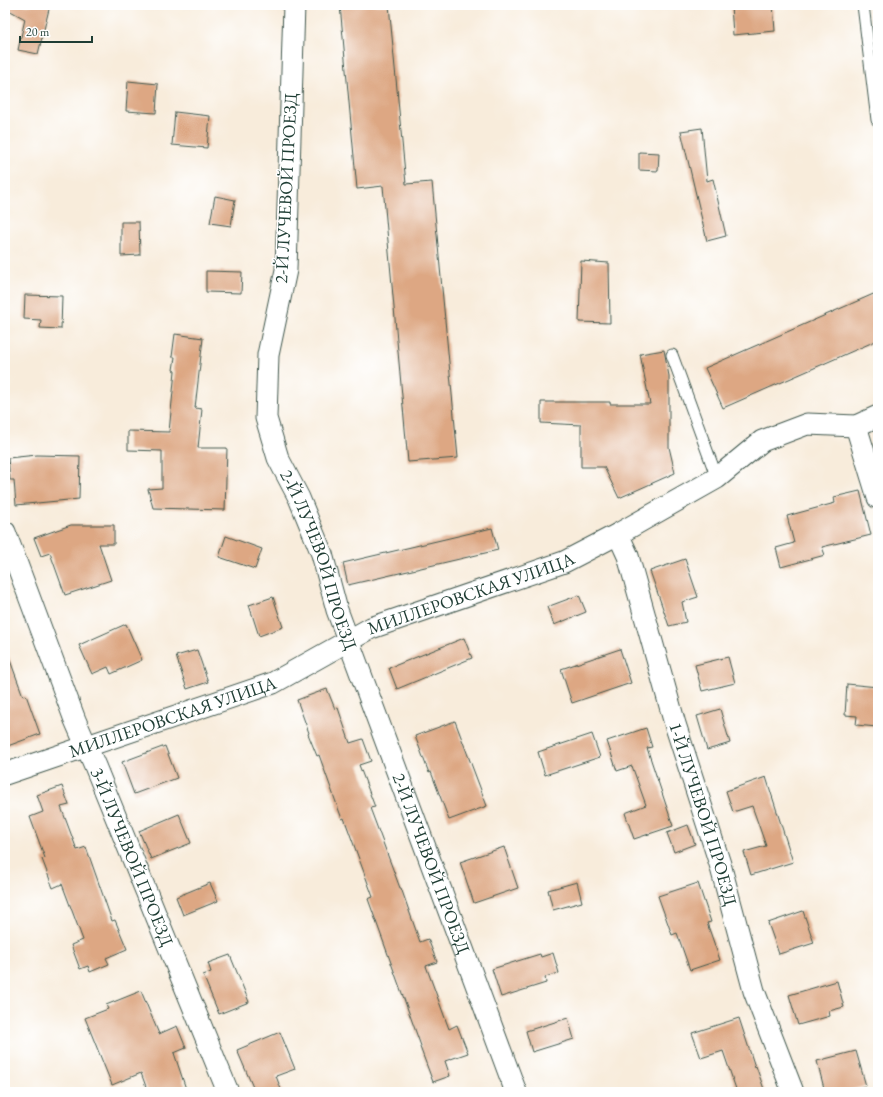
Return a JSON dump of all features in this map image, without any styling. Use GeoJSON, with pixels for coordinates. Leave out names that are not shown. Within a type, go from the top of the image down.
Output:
{"type":"FeatureCollection","features":[{"type":"Feature","properties":{"kind":"street","name":"2-Й ЛУЧЕВОЙ ПРОЕЗД"},"geometry":{"type":"LineString","coordinates":[[294,5],[291,64],[286,270],[268,355],[266,418],[278,458],[299,498],[322,554],[337,610],[516,1092]]}},
{"type":"Feature","properties":{"kind":"street","name":"МИЛЛЕРОВСКАЯ УЛИЦА"},"geometry":{"type":"LineString","coordinates":[[5,774],[273,683],[317,657],[349,642],[371,628],[564,562],[618,534],[717,478],[762,441],[807,424],[856,426],[878,416]]}},
{"type":"Feature","properties":{"kind":"street"},"geometry":{"type":"LineString","coordinates":[[856,426],[878,498]]}},
{"type":"Feature","properties":{"kind":"street","name":"3-Й ЛУЧЕВОЙ ПРОЕЗД"},"geometry":{"type":"LineString","coordinates":[[5,532],[75,720],[228,1092]]}},
{"type":"Feature","properties":{"kind":"street","name":"1-Й ЛУЧЕВОЙ ПРОЕЗД"},"geometry":{"type":"LineString","coordinates":[[618,534],[628,556],[674,724],[720,864],[754,991],[792,1092]]}},
{"type":"Feature","properties":{"kind":"lane"},"geometry":{"type":"LineString","coordinates":[[863,5],[877,120]]}},
{"type":"Feature","properties":{"kind":"lane"},"geometry":{"type":"LineString","coordinates":[[672,355],[717,478]]}},
{"type":"Feature","properties":{"kind":"building"},"geometry":{"type":"Polygon","coordinates":[[[5,5],[50,5],[38,54],[18,50],[25,19],[5,8],[5,5]]]}},
{"type":"Feature","properties":{"kind":"building"},"geometry":{"type":"Polygon","coordinates":[[[340,5],[389,5],[406,184],[432,182],[458,458],[408,462],[383,186],[357,189],[340,5]]]}},
{"type":"Feature","properties":{"kind":"building"},"geometry":{"type":"Polygon","coordinates":[[[731,5],[773,5],[775,31],[733,35],[731,5]]]}},
{"type":"Feature","properties":{"kind":"building"},"geometry":{"type":"Polygon","coordinates":[[[128,81],[158,84],[156,113],[126,111],[128,81]]]}},
{"type":"Feature","properties":{"kind":"building"},"geometry":{"type":"Polygon","coordinates":[[[175,112],[210,116],[207,148],[172,145],[175,112]]]}},
{"type":"Feature","properties":{"kind":"building"},"geometry":{"type":"Polygon","coordinates":[[[702,128],[707,181],[713,179],[726,236],[707,241],[681,131],[702,128]]]}},
{"type":"Feature","properties":{"kind":"building"},"geometry":{"type":"Polygon","coordinates":[[[639,152],[659,153],[658,171],[639,170],[639,152]]]}},
{"type":"Feature","properties":{"kind":"building"},"geometry":{"type":"Polygon","coordinates":[[[215,196],[235,200],[231,226],[210,223],[215,196]]]}},
{"type":"Feature","properties":{"kind":"building"},"geometry":{"type":"Polygon","coordinates":[[[121,222],[139,222],[140,255],[121,256],[121,222]]]}},
{"type":"Feature","properties":{"kind":"building"},"geometry":{"type":"Polygon","coordinates":[[[581,261],[609,263],[610,323],[579,322],[581,261]]]}},
{"type":"Feature","properties":{"kind":"building"},"geometry":{"type":"Polygon","coordinates":[[[206,271],[242,272],[241,293],[206,292],[206,271]]]}},
{"type":"Feature","properties":{"kind":"building"},"geometry":{"type":"Polygon","coordinates":[[[878,292],[878,340],[723,408],[705,368],[878,292]]]}},
{"type":"Feature","properties":{"kind":"building"},"geometry":{"type":"Polygon","coordinates":[[[25,295],[62,296],[61,329],[40,328],[41,320],[24,319],[25,295]]]}},
{"type":"Feature","properties":{"kind":"building"},"geometry":{"type":"Polygon","coordinates":[[[175,334],[203,338],[195,408],[202,409],[198,448],[227,448],[225,510],[153,508],[148,489],[162,488],[162,451],[128,450],[128,431],[169,432],[175,371],[173,370],[175,357],[172,357],[175,334]]]}},
{"type":"Feature","properties":{"kind":"building"},"geometry":{"type":"Polygon","coordinates":[[[664,350],[669,376],[669,447],[675,473],[619,498],[604,467],[581,467],[581,425],[541,423],[541,402],[610,402],[610,404],[650,404],[640,354],[664,350]]]}},
{"type":"Feature","properties":{"kind":"building"},"geometry":{"type":"Polygon","coordinates":[[[37,455],[80,456],[79,499],[16,505],[14,480],[10,480],[8,458],[37,455]]]}},
{"type":"Feature","properties":{"kind":"building"},"geometry":{"type":"Polygon","coordinates":[[[860,491],[871,535],[822,547],[825,555],[781,567],[776,548],[794,543],[787,516],[835,503],[834,497],[860,491]]]}},
{"type":"Feature","properties":{"kind":"building"},"geometry":{"type":"Polygon","coordinates":[[[71,525],[114,525],[114,544],[99,544],[111,580],[65,595],[50,553],[41,556],[34,538],[71,525]]]}},
{"type":"Feature","properties":{"kind":"building"},"geometry":{"type":"Polygon","coordinates":[[[492,528],[498,550],[348,585],[343,563],[492,528]]]}},
{"type":"Feature","properties":{"kind":"building"},"geometry":{"type":"Polygon","coordinates":[[[226,536],[262,549],[255,569],[219,557],[226,536]]]}},
{"type":"Feature","properties":{"kind":"building"},"geometry":{"type":"Polygon","coordinates":[[[685,559],[698,597],[682,602],[686,622],[669,626],[650,571],[685,559]]]}},
{"type":"Feature","properties":{"kind":"building"},"geometry":{"type":"Polygon","coordinates":[[[579,595],[586,612],[554,625],[547,607],[579,595]]]}},
{"type":"Feature","properties":{"kind":"building"},"geometry":{"type":"Polygon","coordinates":[[[273,597],[283,627],[259,636],[249,605],[273,597]]]}},
{"type":"Feature","properties":{"kind":"building"},"geometry":{"type":"Polygon","coordinates":[[[126,624],[142,660],[111,674],[108,667],[92,674],[79,645],[126,624]]]}},
{"type":"Feature","properties":{"kind":"building"},"geometry":{"type":"Polygon","coordinates":[[[464,638],[472,658],[397,689],[389,668],[464,638]]]}},
{"type":"Feature","properties":{"kind":"building"},"geometry":{"type":"Polygon","coordinates":[[[620,649],[631,683],[572,703],[561,669],[620,649]]]}},
{"type":"Feature","properties":{"kind":"building"},"geometry":{"type":"Polygon","coordinates":[[[197,650],[208,682],[187,689],[176,656],[197,650]]]}},
{"type":"Feature","properties":{"kind":"building"},"geometry":{"type":"Polygon","coordinates":[[[5,652],[7,652],[23,696],[26,695],[40,734],[5,747],[5,652]]]}},
{"type":"Feature","properties":{"kind":"building"},"geometry":{"type":"Polygon","coordinates":[[[728,657],[735,683],[702,691],[695,665],[728,657]]]}},
{"type":"Feature","properties":{"kind":"building"},"geometry":{"type":"Polygon","coordinates":[[[847,684],[878,687],[877,727],[856,725],[857,716],[845,715],[847,684]]]}},
{"type":"Feature","properties":{"kind":"building"},"geometry":{"type":"Polygon","coordinates":[[[327,689],[335,709],[338,708],[350,743],[363,739],[371,761],[359,765],[375,807],[370,808],[420,942],[428,939],[437,962],[426,966],[449,1029],[457,1025],[468,1053],[445,1061],[450,1076],[433,1082],[368,899],[373,897],[344,818],[342,819],[319,755],[317,756],[308,734],[309,733],[297,700],[327,689]]]}},
{"type":"Feature","properties":{"kind":"building"},"geometry":{"type":"Polygon","coordinates":[[[720,709],[730,743],[707,750],[697,716],[720,709]]]}},
{"type":"Feature","properties":{"kind":"building"},"geometry":{"type":"Polygon","coordinates":[[[455,721],[487,806],[449,820],[431,772],[429,773],[415,736],[455,721]]]}},
{"type":"Feature","properties":{"kind":"building"},"geometry":{"type":"Polygon","coordinates":[[[646,728],[652,747],[647,748],[673,826],[634,839],[625,813],[646,805],[632,766],[617,771],[607,741],[646,728]]]}},
{"type":"Feature","properties":{"kind":"building"},"geometry":{"type":"Polygon","coordinates":[[[592,734],[600,757],[545,775],[538,752],[592,734]]]}},
{"type":"Feature","properties":{"kind":"building"},"geometry":{"type":"Polygon","coordinates":[[[165,746],[177,778],[134,794],[122,762],[165,746]]]}},
{"type":"Feature","properties":{"kind":"building"},"geometry":{"type":"Polygon","coordinates":[[[766,777],[793,862],[751,875],[744,852],[766,846],[752,806],[733,812],[726,791],[766,777]]]}},
{"type":"Feature","properties":{"kind":"building"},"geometry":{"type":"Polygon","coordinates":[[[62,786],[69,805],[61,807],[77,850],[86,847],[112,921],[115,920],[127,949],[106,958],[109,964],[90,972],[88,966],[80,969],[71,945],[83,940],[62,884],[53,888],[42,859],[45,858],[30,817],[43,812],[37,795],[62,786]]]}},
{"type":"Feature","properties":{"kind":"building"},"geometry":{"type":"Polygon","coordinates":[[[179,814],[191,843],[151,859],[139,831],[179,814]]]}},
{"type":"Feature","properties":{"kind":"building"},"geometry":{"type":"Polygon","coordinates":[[[688,825],[695,844],[674,852],[667,833],[688,825]]]}},
{"type":"Feature","properties":{"kind":"building"},"geometry":{"type":"Polygon","coordinates":[[[504,847],[518,888],[474,903],[460,862],[504,847]]]}},
{"type":"Feature","properties":{"kind":"building"},"geometry":{"type":"Polygon","coordinates":[[[577,882],[582,902],[553,910],[548,890],[577,882]]]}},
{"type":"Feature","properties":{"kind":"building"},"geometry":{"type":"Polygon","coordinates":[[[210,883],[218,901],[183,915],[176,897],[210,883]]]}},
{"type":"Feature","properties":{"kind":"building"},"geometry":{"type":"Polygon","coordinates":[[[698,883],[711,922],[707,923],[720,960],[690,970],[677,933],[672,935],[658,896],[698,883]]]}},
{"type":"Feature","properties":{"kind":"building"},"geometry":{"type":"Polygon","coordinates":[[[803,911],[814,943],[779,954],[768,923],[803,911]]]}},
{"type":"Feature","properties":{"kind":"building"},"geometry":{"type":"Polygon","coordinates":[[[553,953],[559,973],[545,977],[546,983],[501,997],[492,969],[540,954],[541,957],[553,953]]]}},
{"type":"Feature","properties":{"kind":"building"},"geometry":{"type":"Polygon","coordinates":[[[230,955],[249,1002],[219,1014],[203,975],[211,972],[208,963],[230,955]]]}},
{"type":"Feature","properties":{"kind":"building"},"geometry":{"type":"Polygon","coordinates":[[[837,981],[844,1007],[829,1011],[830,1016],[798,1025],[789,995],[837,981]]]}},
{"type":"Feature","properties":{"kind":"building"},"geometry":{"type":"Polygon","coordinates":[[[141,991],[159,1034],[177,1026],[186,1048],[174,1053],[187,1092],[148,1092],[141,1073],[112,1085],[85,1018],[108,1009],[106,1005],[141,991]]]}},
{"type":"Feature","properties":{"kind":"building"},"geometry":{"type":"Polygon","coordinates":[[[568,1018],[574,1039],[532,1052],[526,1031],[568,1018]]]}},
{"type":"Feature","properties":{"kind":"building"},"geometry":{"type":"Polygon","coordinates":[[[739,1018],[765,1092],[737,1092],[723,1051],[701,1058],[692,1033],[739,1018]]]}},
{"type":"Feature","properties":{"kind":"building"},"geometry":{"type":"Polygon","coordinates":[[[280,1032],[295,1069],[276,1076],[282,1092],[255,1092],[237,1050],[280,1032]]]}},
{"type":"Feature","properties":{"kind":"building"},"geometry":{"type":"Polygon","coordinates":[[[856,1051],[866,1086],[843,1092],[825,1092],[817,1061],[856,1051]]]}}]}
